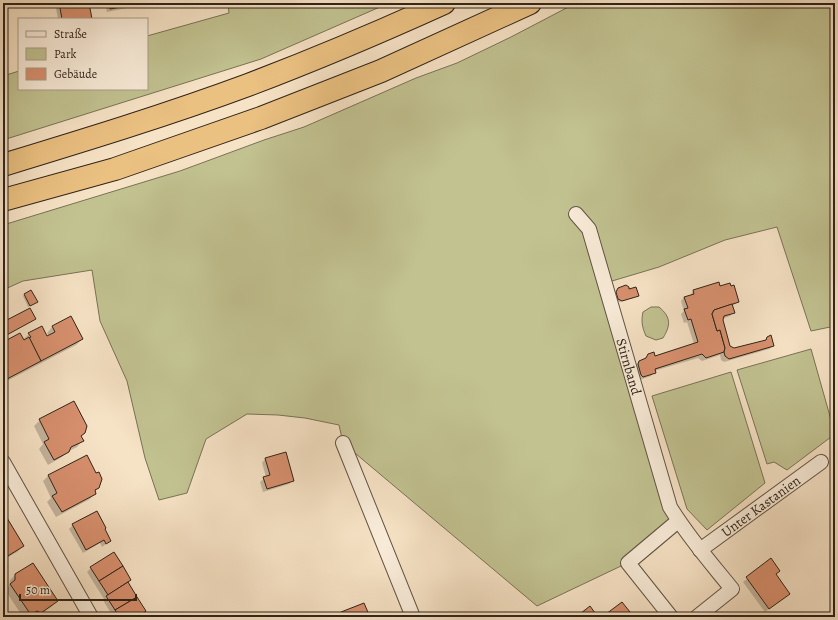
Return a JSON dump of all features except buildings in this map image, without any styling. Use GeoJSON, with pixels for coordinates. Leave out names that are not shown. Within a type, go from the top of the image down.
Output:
{"type":"FeatureCollection","features":[{"type":"Feature","properties":{"kind":"highway"},"geometry":{"type":"LineString","coordinates":[[3,165],[115,131],[248,85],[372,35],[444,3]]}},
{"type":"Feature","properties":{"kind":"highway"},"geometry":{"type":"LineString","coordinates":[[3,200],[114,169],[261,118],[381,71],[530,3]]}},
{"type":"Feature","properties":{"kind":"street","name":"Stirnband"},"geometry":{"type":"LineString","coordinates":[[576,214],[589,229],[670,507],[678,521],[732,589],[697,617]]}},
{"type":"Feature","properties":{"kind":"street"},"geometry":{"type":"LineString","coordinates":[[343,443],[413,617]]}},
{"type":"Feature","properties":{"kind":"street"},"geometry":{"type":"LineString","coordinates":[[3,462],[91,617]]}},
{"type":"Feature","properties":{"kind":"street","name":"Unter Kastanien"},"geometry":{"type":"LineString","coordinates":[[700,550],[821,462]]}},
{"type":"Feature","properties":{"kind":"street"},"geometry":{"type":"LineString","coordinates":[[671,617],[628,563],[678,521]]}},
{"type":"Feature","properties":{"kind":"green space"},"geometry":{"type":"Polygon","coordinates":[[[228,3],[389,3],[261,59],[3,140],[3,76],[18,71],[18,90],[148,90],[148,36],[229,13],[228,3]]]}},
{"type":"Feature","properties":{"kind":"green space"},"geometry":{"type":"Polygon","coordinates":[[[576,3],[835,3],[835,326],[811,331],[777,227],[725,240],[659,267],[606,284],[675,519],[621,566],[537,606],[343,443],[339,425],[305,418],[247,414],[206,439],[187,493],[159,500],[145,458],[127,381],[100,321],[92,270],[23,281],[3,290],[3,225],[180,171],[304,127],[416,78],[457,63],[576,3]]]}},
{"type":"Feature","properties":{"kind":"green space"},"geometry":{"type":"Polygon","coordinates":[[[651,307],[659,307],[668,318],[667,329],[663,338],[656,340],[646,336],[642,324],[643,312],[651,307]]]}},
{"type":"Feature","properties":{"kind":"green space"},"geometry":{"type":"Polygon","coordinates":[[[811,349],[835,434],[787,470],[774,462],[767,464],[737,370],[811,349]]]}},
{"type":"Feature","properties":{"kind":"green space"},"geometry":{"type":"Polygon","coordinates":[[[731,372],[765,483],[707,530],[687,509],[652,396],[731,372]]]}}]}
